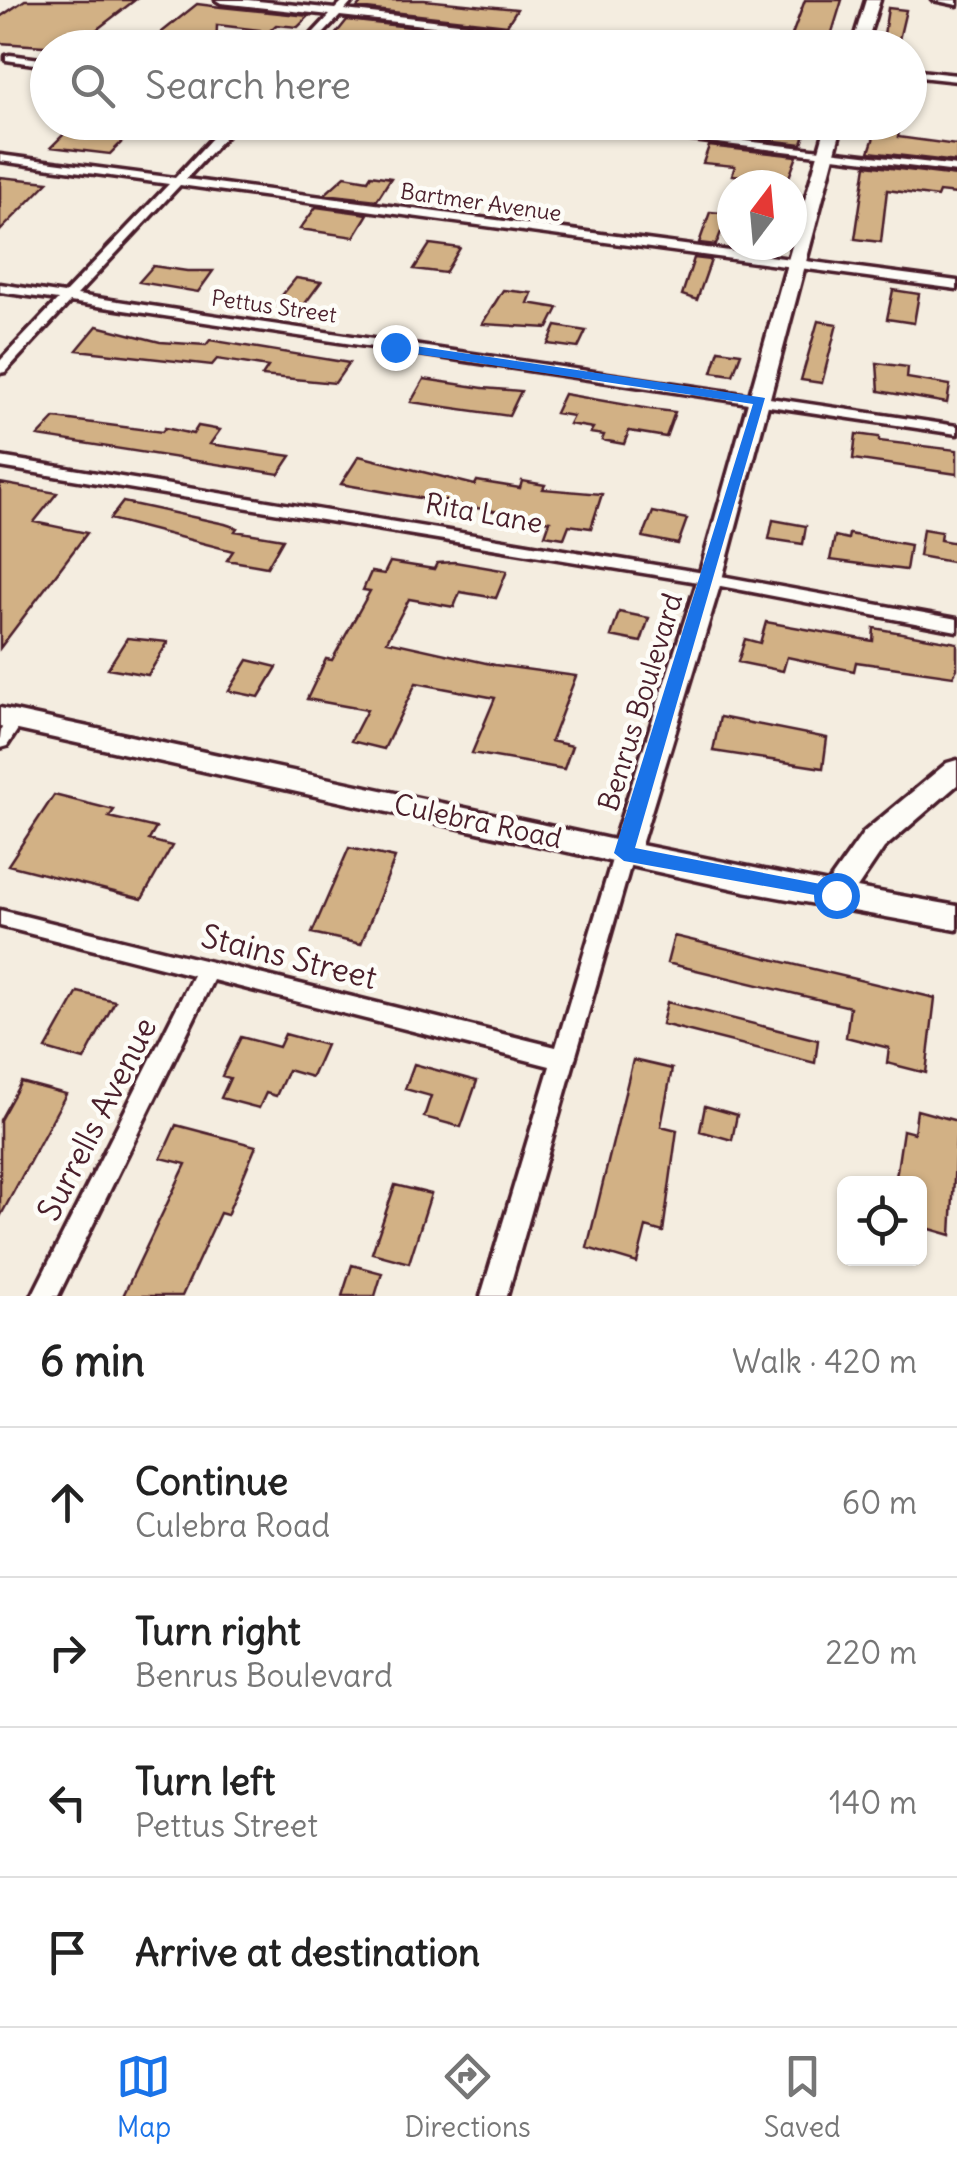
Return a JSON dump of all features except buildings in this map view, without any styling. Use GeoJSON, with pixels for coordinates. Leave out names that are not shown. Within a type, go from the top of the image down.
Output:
{"type":"FeatureCollection","features":[{"type":"Feature","properties":{"kind":"street"},"geometry":{"type":"LineString","coordinates":[[221,0],[498,30]]}},
{"type":"Feature","properties":{"kind":"street"},"geometry":{"type":"LineString","coordinates":[[321,30],[349,0]]}},
{"type":"Feature","properties":{"kind":"street"},"geometry":{"type":"LineString","coordinates":[[864,30],[874,0]]}},
{"type":"Feature","properties":{"kind":"street"},"geometry":{"type":"LineString","coordinates":[[938,0],[957,2]]}},
{"type":"Feature","properties":{"kind":"street"},"geometry":{"type":"LineString","coordinates":[[10,58],[30,61]]}},
{"type":"Feature","properties":{"kind":"street"},"geometry":{"type":"LineString","coordinates":[[927,75],[957,78]]}},
{"type":"Feature","properties":{"kind":"street"},"geometry":{"type":"LineString","coordinates":[[0,369],[217,140]]}},
{"type":"Feature","properties":{"kind":"street"},"geometry":{"type":"LineString","coordinates":[[705,140],[957,169]]}},
{"type":"Feature","properties":{"kind":"street","name":"Benrus Boulevard"},"geometry":{"type":"LineString","coordinates":[[494,1296],[624,853],[710,579],[829,140]]}},
{"type":"Feature","properties":{"kind":"street","name":"Bartmer Avenue"},"geometry":{"type":"LineString","coordinates":[[0,158],[957,285]]}},
{"type":"Feature","properties":{"kind":"street","name":"Pettus Street"},"geometry":{"type":"LineString","coordinates":[[0,288],[957,430]]}},
{"type":"Feature","properties":{"kind":"street","name":"Rita Lane"},"geometry":{"type":"LineString","coordinates":[[0,462],[710,579],[957,625]]}},
{"type":"Feature","properties":{"kind":"street","name":"Culebra Road"},"geometry":{"type":"LineString","coordinates":[[5,726],[957,918]]}},
{"type":"Feature","properties":{"kind":"street"},"geometry":{"type":"LineString","coordinates":[[836,895],[874,840],[957,770]]}},
{"type":"Feature","properties":{"kind":"street","name":"Stains Street"},"geometry":{"type":"LineString","coordinates":[[0,918],[562,1059]]}},
{"type":"Feature","properties":{"kind":"street","name":"Surrells Avenue"},"geometry":{"type":"LineString","coordinates":[[45,1296],[208,970]]}},
{"type":"Feature","properties":{"kind":"route"},"geometry":{"type":"LineString","coordinates":[[395,347],[760,401],[710,579],[624,853],[836,895]]}}]}
